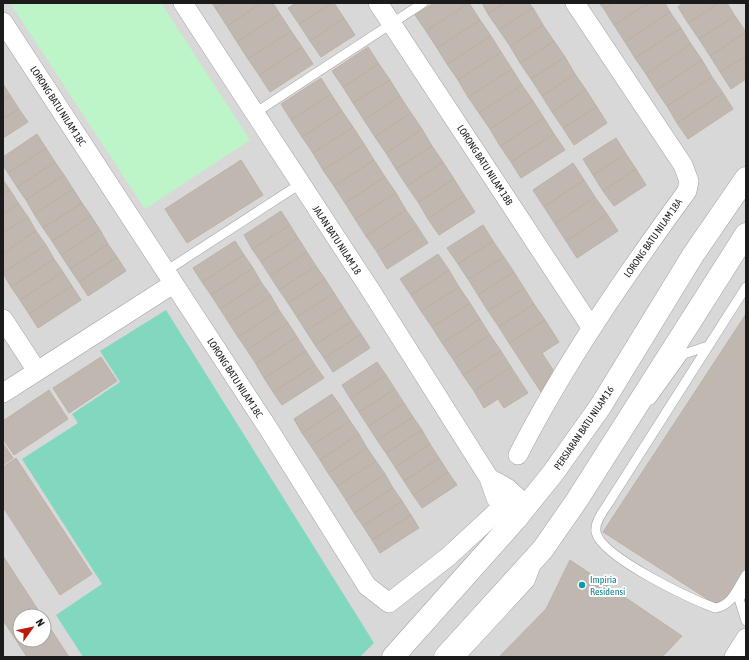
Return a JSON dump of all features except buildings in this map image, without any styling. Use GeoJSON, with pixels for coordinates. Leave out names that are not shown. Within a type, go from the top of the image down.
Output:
{"type":"FeatureCollection","features":[{"type":"Feature","properties":{"kind":"street","name":"JALAN BATU NILAM 18"},"geometry":{"type":"LineString","coordinates":[[183,3],[489,478],[507,488],[515,510]]}},
{"type":"Feature","properties":{"kind":"street","name":"LORONG BATU NILAM 18B"},"geometry":{"type":"LineString","coordinates":[[378,3],[591,327]]}},
{"type":"Feature","properties":{"kind":"street","name":"LORONG BATU NILAM 18A"},"geometry":{"type":"LineString","coordinates":[[518,455],[544,403],[591,327],[687,191],[689,181],[683,165],[575,3]]}},
{"type":"Feature","properties":{"kind":"street","name":"LORONG BATU NILAM 18C"},"geometry":{"type":"LineString","coordinates":[[3,22],[268,428],[368,586],[390,603],[449,556],[515,510]]}},
{"type":"Feature","properties":{"kind":"street","name":"PERSIARAN BATU NILAM 16"},"geometry":{"type":"LineString","coordinates":[[393,657],[515,510],[553,473],[600,406],[693,256],[746,178]]}},
{"type":"Feature","properties":{"kind":"street"},"geometry":{"type":"LineString","coordinates":[[445,657],[543,549],[577,500],[746,234]]}},
{"type":"Feature","properties":{"kind":"street"},"geometry":{"type":"LineString","coordinates":[[3,393],[37,372],[170,278]]}},
{"type":"Feature","properties":{"kind":"street"},"geometry":{"type":"LineString","coordinates":[[3,319],[37,372]]}},
{"type":"Feature","properties":{"kind":"street"},"geometry":{"type":"LineString","coordinates":[[734,657],[746,638]]}},
{"type":"Feature","properties":{"kind":"lane"},"geometry":{"type":"LineString","coordinates":[[255,113],[423,3]]}},
{"type":"Feature","properties":{"kind":"lane"},"geometry":{"type":"LineString","coordinates":[[170,278],[300,184]]}},
{"type":"Feature","properties":{"kind":"lane"},"geometry":{"type":"LineString","coordinates":[[746,287],[596,524],[596,532],[603,546],[674,591],[716,608],[722,607],[729,603],[746,575]]}},
{"type":"Feature","properties":{"kind":"lane"},"geometry":{"type":"LineString","coordinates":[[628,418],[656,396],[684,354],[708,346]]}},
{"type":"Feature","properties":{"kind":"lane"},"geometry":{"type":"LineString","coordinates":[[467,655],[530,582],[543,549]]}},
{"type":"Feature","properties":{"kind":"lane"},"geometry":{"type":"LineString","coordinates":[[746,589],[739,599],[746,621]]}},
{"type":"Feature","properties":{"kind":"shaded area"},"geometry":{"type":"Polygon","coordinates":[[[3,3],[746,3],[746,657],[3,657],[3,3]]]}},
{"type":"Feature","properties":{"kind":"green space"},"geometry":{"type":"Polygon","coordinates":[[[10,3],[161,3],[250,140],[145,209],[10,3]]]}},
{"type":"Feature","properties":{"kind":"green space"},"geometry":{"type":"Polygon","coordinates":[[[166,310],[374,643],[360,657],[83,657],[56,615],[102,584],[22,459],[78,423],[72,414],[120,382],[100,351],[166,310]]]}},
{"type":"Feature","properties":{"kind":"place","name":"Impiria Residensi"},"geometry":{"type":"Point","coordinates":[582,585]}}]}
